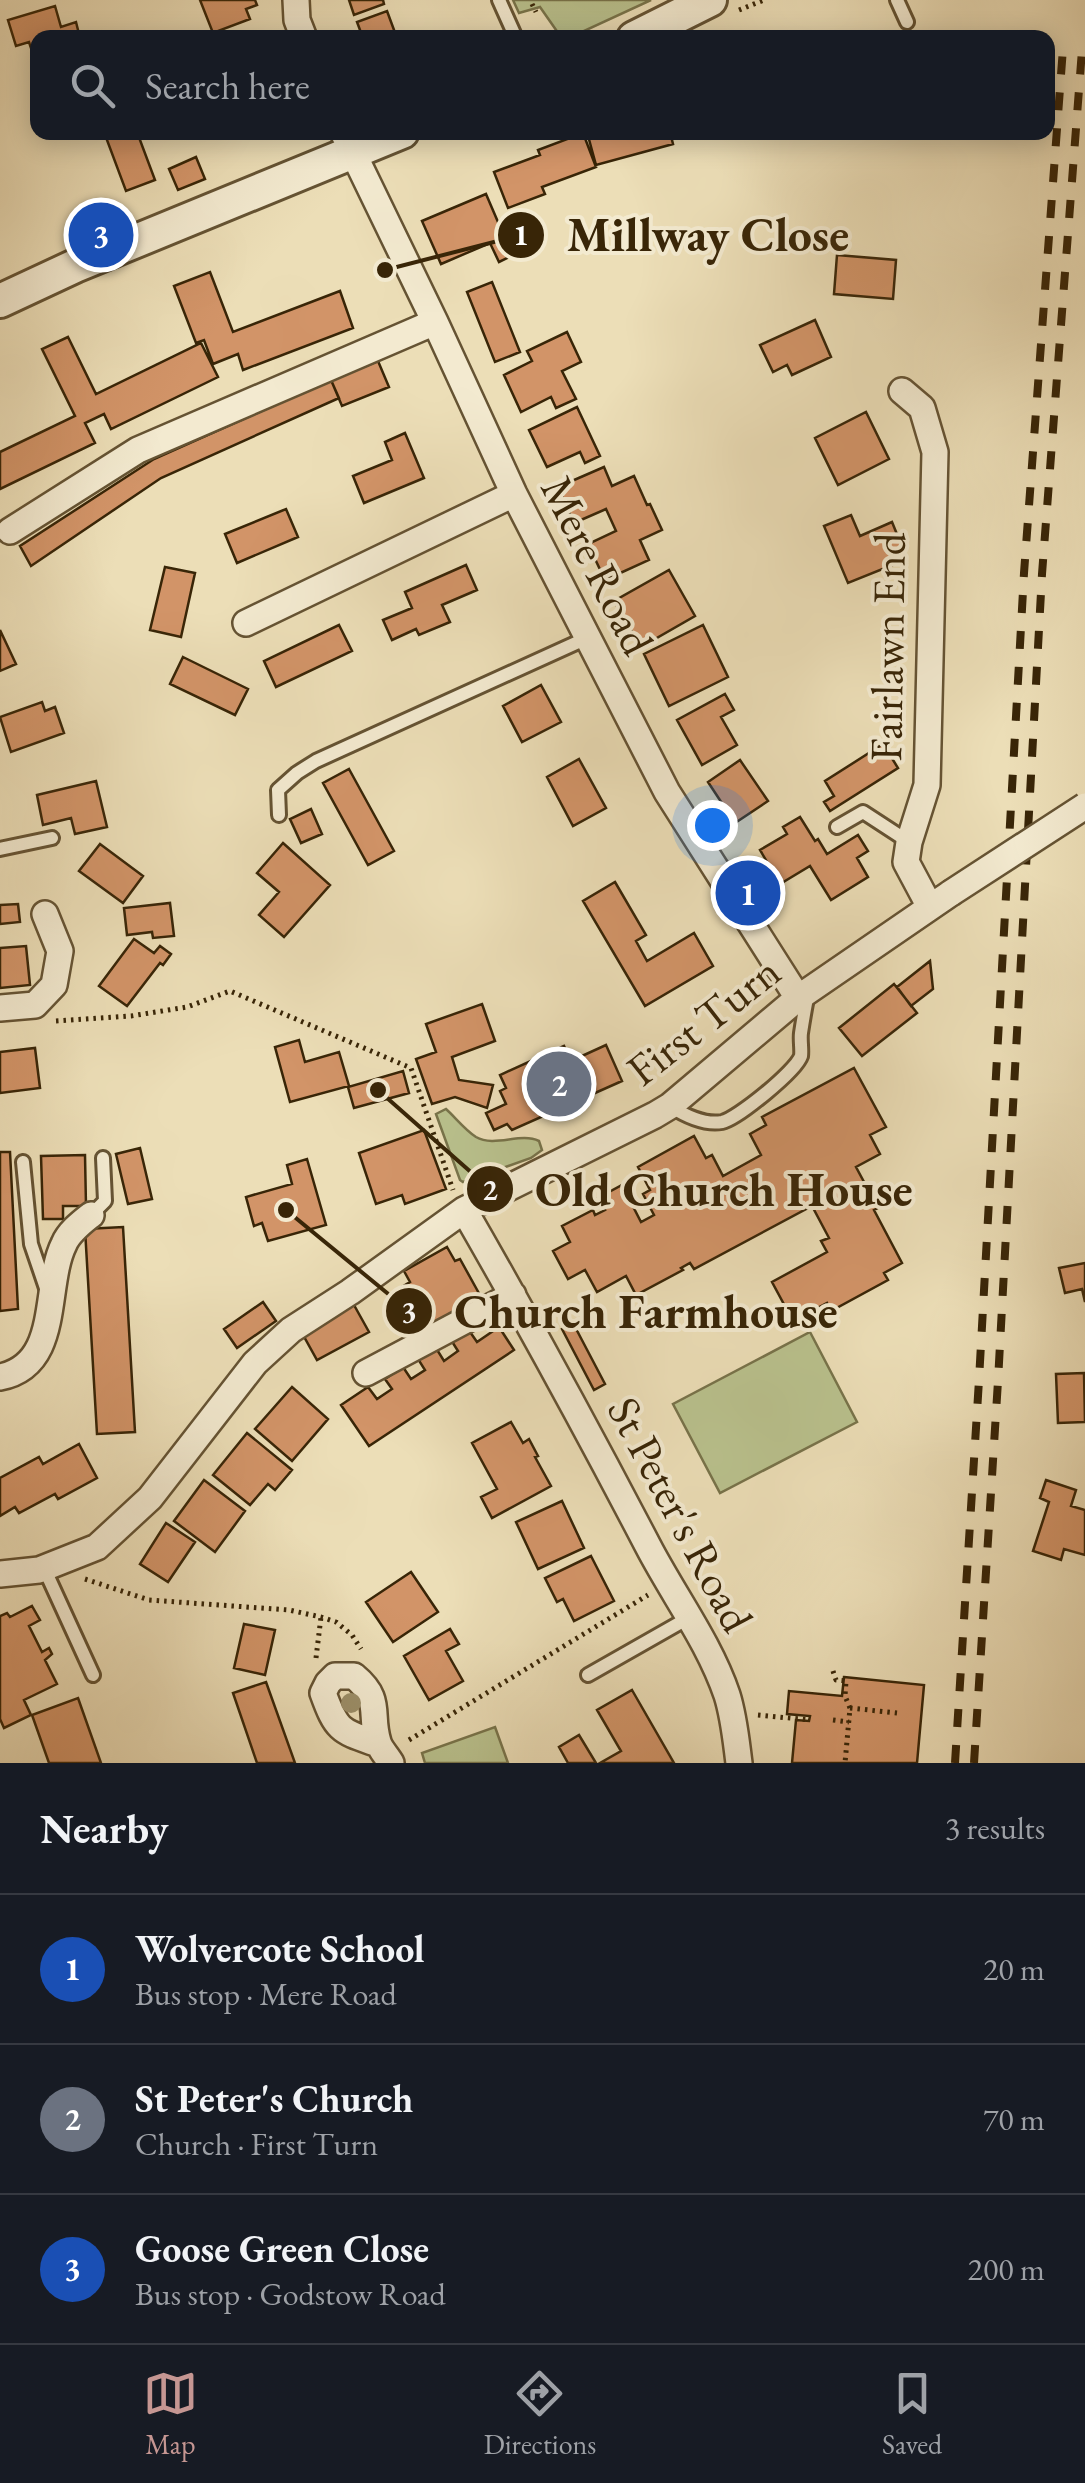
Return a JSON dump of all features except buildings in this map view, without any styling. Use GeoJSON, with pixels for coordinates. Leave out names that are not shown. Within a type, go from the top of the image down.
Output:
{"type":"FeatureCollection","features":[{"type":"Feature","properties":{"kind":"street"},"geometry":{"type":"LineString","coordinates":[[296,0],[301,30]]}},
{"type":"Feature","properties":{"kind":"street"},"geometry":{"type":"LineString","coordinates":[[650,30],[710,0]]}},
{"type":"Feature","properties":{"kind":"street"},"geometry":{"type":"LineString","coordinates":[[0,302],[348,144]]}},
{"type":"Feature","properties":{"kind":"street","name":"Mere Road"},"geometry":{"type":"LineString","coordinates":[[348,144],[514,494],[667,792],[803,994]]}},
{"type":"Feature","properties":{"kind":"street"},"geometry":{"type":"LineString","coordinates":[[10,531],[138,450],[435,322]]}},
{"type":"Feature","properties":{"kind":"street","name":"Fairlawn End"},"geometry":{"type":"LineString","coordinates":[[902,392],[922,408],[934,452],[927,785],[909,842]]}},
{"type":"Feature","properties":{"kind":"street"},"geometry":{"type":"LineString","coordinates":[[246,623],[514,494]]}},
{"type":"Feature","properties":{"kind":"street","name":"First Turn"},"geometry":{"type":"LineString","coordinates":[[0,1574],[46,1568],[97,1547],[150,1498],[255,1363],[290,1330],[464,1210],[670,1106],[803,994],[1085,806]]}},
{"type":"Feature","properties":{"kind":"street"},"geometry":{"type":"LineString","coordinates":[[909,842],[906,862],[940,900]]}},
{"type":"Feature","properties":{"kind":"street"},"geometry":{"type":"LineString","coordinates":[[0,1008],[34,1005],[54,985],[60,951],[45,914]]}},
{"type":"Feature","properties":{"kind":"street","name":"St Peter's Road"},"geometry":{"type":"LineString","coordinates":[[464,1210],[713,1663],[733,1716],[739,1763]]}},
{"type":"Feature","properties":{"kind":"street"},"geometry":{"type":"LineString","coordinates":[[0,1377],[12,1374],[33,1358],[45,1333],[56,1264],[65,1240],[91,1215]]}},
{"type":"Feature","properties":{"kind":"street"},"geometry":{"type":"LineString","coordinates":[[366,1373],[513,1295]]}},
{"type":"Feature","properties":{"kind":"lane"},"geometry":{"type":"LineString","coordinates":[[499,0],[512,30]]}},
{"type":"Feature","properties":{"kind":"lane"},"geometry":{"type":"LineString","coordinates":[[897,0],[907,22]]}},
{"type":"Feature","properties":{"kind":"lane"},"geometry":{"type":"LineString","coordinates":[[279,814],[278,790],[316,761],[587,638]]}},
{"type":"Feature","properties":{"kind":"lane"},"geometry":{"type":"LineString","coordinates":[[838,828],[863,812],[909,842]]}},
{"type":"Feature","properties":{"kind":"lane"},"geometry":{"type":"LineString","coordinates":[[0,849],[52,838]]}},
{"type":"Feature","properties":{"kind":"lane"},"geometry":{"type":"LineString","coordinates":[[670,1106],[684,1114],[721,1122],[737,1116],[800,1058],[803,994]]}},
{"type":"Feature","properties":{"kind":"lane"},"geometry":{"type":"LineString","coordinates":[[91,1215],[106,1200],[103,1158]]}},
{"type":"Feature","properties":{"kind":"lane"},"geometry":{"type":"LineString","coordinates":[[23,1162],[31,1244],[52,1304]]}},
{"type":"Feature","properties":{"kind":"lane"},"geometry":{"type":"LineString","coordinates":[[46,1568],[92,1675]]}},
{"type":"Feature","properties":{"kind":"lane"},"geometry":{"type":"LineString","coordinates":[[588,1676],[690,1617]]}},
{"type":"Feature","properties":{"kind":"path"},"geometry":{"type":"LineString","coordinates":[[532,4],[536,12]]}},
{"type":"Feature","properties":{"kind":"path"},"geometry":{"type":"LineString","coordinates":[[57,1021],[187,1007],[230,991],[412,1068],[452,1186],[464,1210]]}},
{"type":"Feature","properties":{"kind":"path"},"geometry":{"type":"LineString","coordinates":[[46,1568],[148,1600],[289,1610],[321,1617],[352,1634],[362,1651]]}},
{"type":"Feature","properties":{"kind":"path"},"geometry":{"type":"LineString","coordinates":[[409,1740],[668,1583]]}},
{"type":"Feature","properties":{"kind":"path"},"geometry":{"type":"LineString","coordinates":[[316,1670],[321,1617]]}},
{"type":"Feature","properties":{"kind":"path"},"geometry":{"type":"LineString","coordinates":[[833,1670],[836,1680],[846,1681],[845,1696],[850,1708],[844,1763]]}},
{"type":"Feature","properties":{"kind":"path"},"geometry":{"type":"LineString","coordinates":[[850,1708],[897,1713]]}},
{"type":"Feature","properties":{"kind":"path"},"geometry":{"type":"LineString","coordinates":[[733,1716],[810,1719]]}},
{"type":"Feature","properties":{"kind":"path"},"geometry":{"type":"LineString","coordinates":[[833,1720],[849,1722]]}},
{"type":"Feature","properties":{"kind":"green space"},"geometry":{"type":"Polygon","coordinates":[[[513,0],[651,0],[586,30],[556,30],[540,7],[519,13],[513,0]]]}},
{"type":"Feature","properties":{"kind":"green space"},"geometry":{"type":"Polygon","coordinates":[[[446,1109],[483,1140],[532,1139],[539,1141],[542,1150],[531,1158],[463,1182],[436,1114],[446,1109]]]}},
{"type":"Feature","properties":{"kind":"green space"},"geometry":{"type":"Polygon","coordinates":[[[810,1332],[857,1422],[720,1493],[673,1404],[810,1332]]]}},
{"type":"Feature","properties":{"kind":"green space"},"geometry":{"type":"Polygon","coordinates":[[[495,1727],[508,1763],[425,1763],[422,1753],[495,1727]]]}},
{"type":"Feature","properties":{"kind":"railway"},"geometry":{"type":"LineString","coordinates":[[955,1763],[1024,573],[1063,48]]}},
{"type":"Feature","properties":{"kind":"railway"},"geometry":{"type":"LineString","coordinates":[[974,1763],[1042,574],[1082,50]]}},
{"type":"Feature","properties":{"kind":"place","name":"Goose Green Close"},"geometry":{"type":"Point","coordinates":[101,235]}},
{"type":"Feature","properties":{"kind":"place","name":"Millway Close"},"geometry":{"type":"Point","coordinates":[385,270]}},
{"type":"Feature","properties":{"kind":"place","name":"Wolvercote School"},"geometry":{"type":"Point","coordinates":[748,893]}},
{"type":"Feature","properties":{"kind":"place","name":"St Peter's Church"},"geometry":{"type":"Point","coordinates":[559,1084]}},
{"type":"Feature","properties":{"kind":"place","name":"Old Church House"},"geometry":{"type":"Point","coordinates":[378,1090]}},
{"type":"Feature","properties":{"kind":"place","name":"Church Farmhouse"},"geometry":{"type":"Point","coordinates":[286,1210]}}]}
